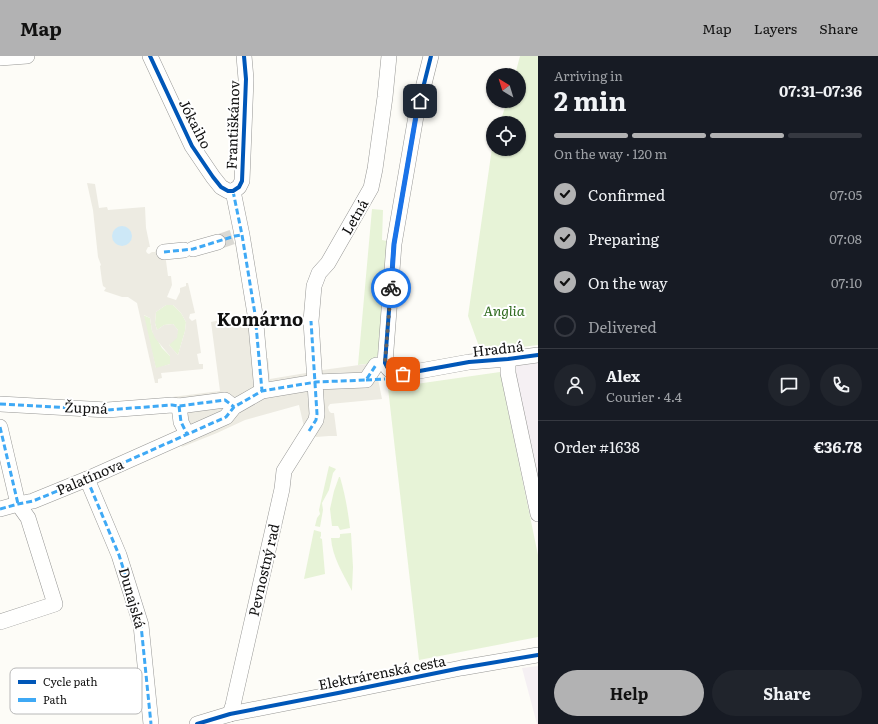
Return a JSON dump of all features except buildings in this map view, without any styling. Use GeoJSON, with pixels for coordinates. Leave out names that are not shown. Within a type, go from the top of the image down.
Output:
{"type":"FeatureCollection","features":[{"type":"Feature","properties":{"kind":"street"},"geometry":{"type":"LineString","coordinates":[[0,58],[27,56]]}},
{"type":"Feature","properties":{"kind":"street","name":"Jókaiho"},"geometry":{"type":"LineString","coordinates":[[150,56],[192,146],[221,187],[228,191],[233,190]]}},
{"type":"Feature","properties":{"kind":"street","name":"Františkánov"},"geometry":{"type":"LineString","coordinates":[[233,190],[239,187],[242,181],[246,78],[244,56]]}},
{"type":"Feature","properties":{"kind":"street","name":"Letná"},"geometry":{"type":"LineString","coordinates":[[310,431],[316,420],[317,414],[311,321],[314,286],[318,273],[328,263],[371,188],[379,140],[389,56]]}},
{"type":"Feature","properties":{"kind":"street"},"geometry":{"type":"LineString","coordinates":[[388,375],[385,363],[394,244],[416,116],[431,56]]}},
{"type":"Feature","properties":{"kind":"street"},"geometry":{"type":"LineString","coordinates":[[233,190],[239,235],[255,314],[262,391]]}},
{"type":"Feature","properties":{"kind":"street"},"geometry":{"type":"LineString","coordinates":[[164,252],[189,250],[218,242]]}},
{"type":"Feature","properties":{"kind":"street","name":"Hradná"},"geometry":{"type":"LineString","coordinates":[[262,391],[315,376],[366,380],[396,373],[403,374],[469,362],[538,355]]}},
{"type":"Feature","properties":{"kind":"street"},"geometry":{"type":"LineString","coordinates":[[508,359],[508,373],[538,514]]}},
{"type":"Feature","properties":{"kind":"street"},"geometry":{"type":"LineString","coordinates":[[366,380],[376,365]]}},
{"type":"Feature","properties":{"kind":"street","name":"Palatínova"},"geometry":{"type":"LineString","coordinates":[[0,509],[33,501],[87,479],[226,417],[234,407],[262,391]]}},
{"type":"Feature","properties":{"kind":"street","name":"Župná"},"geometry":{"type":"LineString","coordinates":[[0,404],[107,410],[176,406],[225,400],[234,407]]}},
{"type":"Feature","properties":{"kind":"street"},"geometry":{"type":"LineString","coordinates":[[176,406],[182,422],[183,436]]}},
{"type":"Feature","properties":{"kind":"street"},"geometry":{"type":"LineString","coordinates":[[0,427],[18,504],[28,518],[55,604],[0,622]]}},
{"type":"Feature","properties":{"kind":"street","name":"Pevnostný rad"},"geometry":{"type":"LineString","coordinates":[[230,714],[282,489],[284,471],[310,431]]}},
{"type":"Feature","properties":{"kind":"street","name":"Dunajská"},"geometry":{"type":"LineString","coordinates":[[87,479],[119,555],[142,624],[151,724]]}},
{"type":"Feature","properties":{"kind":"street","name":"Elektrárenská cesta"},"geometry":{"type":"LineString","coordinates":[[197,724],[230,714],[338,694],[461,668],[538,655]]}},
{"type":"Feature","properties":{"kind":"shaded area"},"geometry":{"type":"Polygon","coordinates":[[[87,183],[95,184],[99,208],[107,207],[108,210],[145,207],[146,228],[150,247],[148,247],[146,251],[149,254],[160,249],[164,252],[168,276],[171,276],[172,285],[167,297],[176,300],[180,292],[180,288],[186,286],[186,283],[188,283],[195,313],[190,314],[189,318],[192,321],[196,319],[201,353],[197,354],[199,364],[203,364],[203,369],[161,373],[162,378],[158,379],[158,383],[155,383],[137,303],[128,297],[122,297],[104,291],[106,288],[103,286],[101,265],[98,257],[93,210],[87,183]],[[166,305],[156,312],[155,323],[157,330],[164,325],[173,324],[178,330],[177,338],[169,345],[178,355],[186,322],[181,313],[173,305],[166,305]],[[144,315],[156,368],[170,364],[170,356],[155,338],[152,331],[150,318],[144,315]]]}},
{"type":"Feature","properties":{"kind":"shaded area"},"geometry":{"type":"Polygon","coordinates":[[[263,313],[265,358],[268,358],[270,379],[374,363],[382,399],[330,404],[328,407],[331,413],[334,413],[337,436],[316,437],[304,427],[299,405],[245,420],[182,447],[175,426],[172,397],[220,391],[211,322],[225,319],[225,321],[232,320],[232,318],[263,313]]]}},
{"type":"Feature","properties":{"kind":"shaded area"},"geometry":{"type":"Polygon","coordinates":[[[538,355],[538,514],[508,359],[538,355]]]}},
{"type":"Feature","properties":{"kind":"shaded area"},"geometry":{"type":"Polygon","coordinates":[[[538,666],[538,724],[537,724],[522,668],[538,666]]]}},
{"type":"Feature","properties":{"kind":"green space","name":"Anglia"},"geometry":{"type":"Polygon","coordinates":[[[520,56],[538,56],[538,345],[481,352],[468,316],[491,156],[526,156],[526,116],[502,116],[505,108],[526,108],[526,68],[517,68],[520,56]]]}},
{"type":"Feature","properties":{"kind":"green space"},"geometry":{"type":"Polygon","coordinates":[[[372,209],[383,210],[382,240],[391,242],[380,349],[374,363],[358,365],[372,209]]]}},
{"type":"Feature","properties":{"kind":"green space"},"geometry":{"type":"Polygon","coordinates":[[[166,305],[173,305],[181,313],[186,322],[178,355],[169,345],[178,330],[173,324],[164,325],[157,330],[155,323],[156,312],[166,305]]]}},
{"type":"Feature","properties":{"kind":"green space"},"geometry":{"type":"Polygon","coordinates":[[[143,315],[150,318],[152,331],[162,348],[170,356],[170,364],[156,369],[143,315]]]}},
{"type":"Feature","properties":{"kind":"green space"},"geometry":{"type":"Polygon","coordinates":[[[500,372],[538,555],[538,637],[419,660],[388,388],[500,372]]]}},
{"type":"Feature","properties":{"kind":"green space"},"geometry":{"type":"Polygon","coordinates":[[[329,466],[336,469],[333,473],[329,490],[322,503],[323,510],[320,527],[315,526],[317,518],[320,514],[319,510],[329,466]]]}},
{"type":"Feature","properties":{"kind":"green space"},"geometry":{"type":"Polygon","coordinates":[[[339,477],[345,496],[350,528],[340,530],[338,526],[332,526],[330,509],[339,477]]]}},
{"type":"Feature","properties":{"kind":"green space"},"geometry":{"type":"Polygon","coordinates":[[[314,530],[321,532],[320,538],[322,539],[325,574],[304,579],[314,530]]]}},
{"type":"Feature","properties":{"kind":"green space"},"geometry":{"type":"Polygon","coordinates":[[[351,533],[353,567],[352,591],[333,551],[331,538],[339,538],[340,534],[351,533]]]}},
{"type":"Feature","properties":{"kind":"water"},"geometry":{"type":"Polygon","coordinates":[[[122,226],[129,229],[132,236],[129,243],[122,246],[115,243],[112,236],[115,229],[122,226]]]}},
{"type":"Feature","properties":{"kind":"tunnel"},"geometry":{"type":"LineString","coordinates":[[218,242],[235,236]]}},
{"type":"Feature","properties":{"kind":"marked path"},"geometry":{"type":"LineString","coordinates":[[233,191],[255,314],[262,391]]}},
{"type":"Feature","properties":{"kind":"marked path"},"geometry":{"type":"LineString","coordinates":[[164,252],[193,249],[242,235]]}},
{"type":"Feature","properties":{"kind":"marked path"},"geometry":{"type":"LineString","coordinates":[[309,431],[316,420],[317,414],[311,321]]}},
{"type":"Feature","properties":{"kind":"marked path"},"geometry":{"type":"LineString","coordinates":[[0,509],[33,501],[87,479],[226,417],[234,407],[262,391],[316,382],[366,380],[376,365]]}},
{"type":"Feature","properties":{"kind":"marked path"},"geometry":{"type":"LineString","coordinates":[[366,380],[385,379]]}},
{"type":"Feature","properties":{"kind":"marked path"},"geometry":{"type":"LineString","coordinates":[[0,404],[107,410],[172,405],[179,406],[225,400],[234,407]]}},
{"type":"Feature","properties":{"kind":"marked path"},"geometry":{"type":"LineString","coordinates":[[179,406],[181,422],[187,434]]}},
{"type":"Feature","properties":{"kind":"marked path"},"geometry":{"type":"LineString","coordinates":[[0,427],[18,504]]}},
{"type":"Feature","properties":{"kind":"marked path"},"geometry":{"type":"LineString","coordinates":[[87,479],[119,555],[141,625],[151,724]]}},
{"type":"Feature","properties":{"kind":"cycle path"},"geometry":{"type":"LineString","coordinates":[[150,56],[192,146],[213,177],[221,187],[228,191],[233,191],[239,187],[242,181],[246,79],[244,56]]}},
{"type":"Feature","properties":{"kind":"cycle path"},"geometry":{"type":"LineString","coordinates":[[431,56],[416,116],[394,244],[385,363],[392,372],[403,374],[469,362],[538,355]]}},
{"type":"Feature","properties":{"kind":"cycle path"},"geometry":{"type":"LineString","coordinates":[[197,724],[230,714],[461,668],[538,655]]}},
{"type":"Feature","properties":{"kind":"way so far"},"geometry":{"type":"LineString","coordinates":[[391,288],[385,363],[390,371],[403,374]]}},
{"type":"Feature","properties":{"kind":"district","name":"Komárno"},"geometry":{"type":"Point","coordinates":[260,320]}},
{"type":"Feature","properties":{"kind":"route"},"geometry":{"type":"LineString","coordinates":[[391,288],[394,244],[416,116],[420,101]]}}]}
